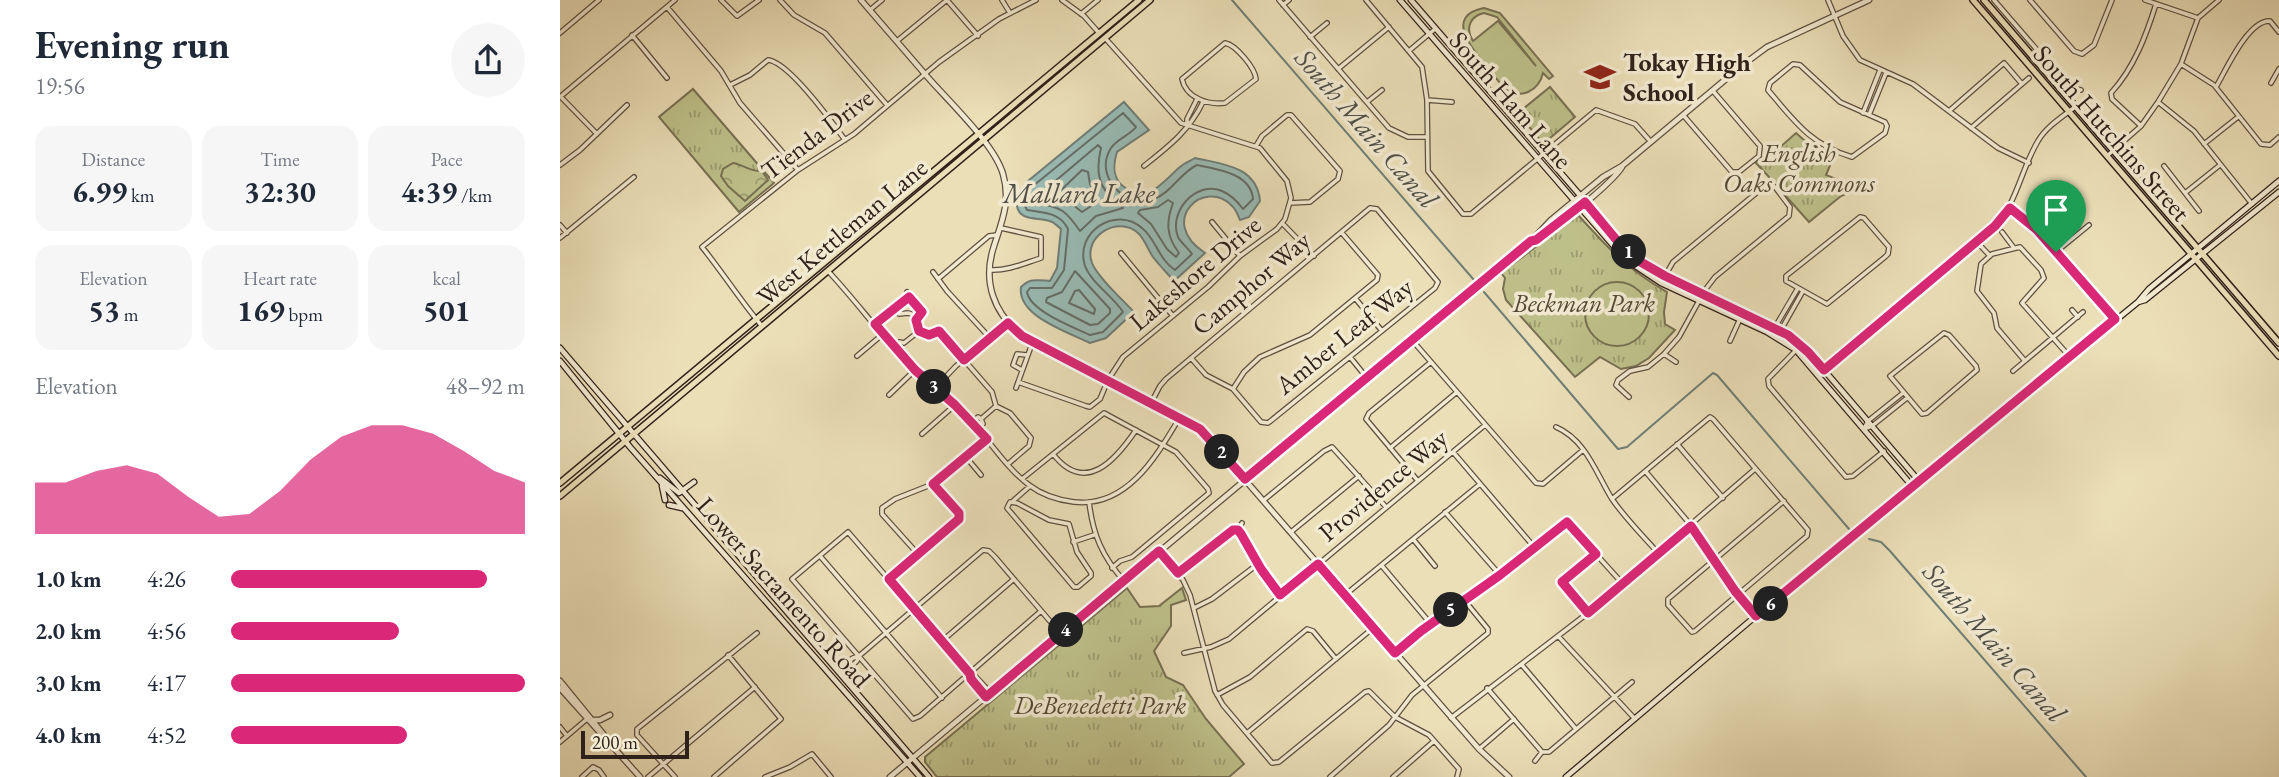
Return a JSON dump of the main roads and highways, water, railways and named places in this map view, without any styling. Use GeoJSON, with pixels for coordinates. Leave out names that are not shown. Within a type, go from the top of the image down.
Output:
{"type":"FeatureCollection","features":[{"type":"Feature","properties":{"kind":"main road"},"geometry":{"type":"LineString","coordinates":[[861,0],[998,162],[1005,181],[1007,203],[993,247],[990,287],[994,302],[1008,323],[1022,336],[1180,417],[1206,435],[1451,718],[1509,777]]}},
{"type":"Feature","properties":{"kind":"main road","name":"West Kettleman Lane"},"geometry":{"type":"LineString","coordinates":[[560,483],[755,319],[1068,69],[1150,0]]}},
{"type":"Feature","properties":{"kind":"main road","name":"South Ham Lane"},"geometry":{"type":"LineString","coordinates":[[1400,0],[1625,259],[1653,279],[1777,337],[1796,351],[1912,486]]}},
{"type":"Feature","properties":{"kind":"main road","name":"South Ham Lane"},"geometry":{"type":"LineString","coordinates":[[1411,0],[1630,253],[1665,276],[1778,330],[1801,345],[1919,481]]}},
{"type":"Feature","properties":{"kind":"main road"},"geometry":{"type":"LineString","coordinates":[[1531,241],[1536,240],[1585,202],[1622,166],[1744,64],[1778,40],[1835,17],[1868,0]]}},
{"type":"Feature","properties":{"kind":"main road","name":"South Hutchins Street"},"geometry":{"type":"LineString","coordinates":[[1973,0],[2279,356]]}},
{"type":"Feature","properties":{"kind":"main road","name":"South Hutchins Street"},"geometry":{"type":"LineString","coordinates":[[1984,0],[2279,343]]}},
{"type":"Feature","properties":{"kind":"main road"},"geometry":{"type":"LineString","coordinates":[[1105,38],[1105,33],[1132,10],[1137,2]]}},
{"type":"Feature","properties":{"kind":"main road","name":"West Kettleman Lane"},"geometry":{"type":"LineString","coordinates":[[560,496],[828,271],[1137,2]]}},
{"type":"Feature","properties":{"kind":"main road"},"geometry":{"type":"LineString","coordinates":[[1068,69],[1070,62],[1099,38],[1099,33]]}},
{"type":"Feature","properties":{"kind":"main road"},"geometry":{"type":"LineString","coordinates":[[890,777],[1531,241],[1574,201],[1603,177],[1622,166]]}},
{"type":"Feature","properties":{"kind":"main road"},"geometry":{"type":"LineString","coordinates":[[1566,777],[1912,486],[2115,319],[2145,300],[2279,181]]}},
{"type":"Feature","properties":{"kind":"main road"},"geometry":{"type":"LineString","coordinates":[[2200,251],[2257,212],[2279,192]]}},
{"type":"Feature","properties":{"kind":"main road","name":"Lower Sacramento Road"},"geometry":{"type":"LineString","coordinates":[[560,348],[929,777]]}},
{"type":"Feature","properties":{"kind":"main road","name":"Lower Sacramento Road"},"geometry":{"type":"LineString","coordinates":[[560,361],[687,512],[702,535],[920,777]]}},
{"type":"Feature","properties":{"kind":"main road"},"geometry":{"type":"LineString","coordinates":[[656,477],[676,492],[683,491],[694,482]]}},
{"type":"Feature","properties":{"kind":"main road"},"geometry":{"type":"LineString","coordinates":[[656,477],[663,487],[665,499]]}},
{"type":"Feature","properties":{"kind":"main road"},"geometry":{"type":"LineString","coordinates":[[669,505],[681,507],[687,512]]}},
{"type":"Feature","properties":{"kind":"main road"},"geometry":{"type":"LineString","coordinates":[[560,681],[589,718],[598,721],[610,715],[600,724],[603,733]]}},
{"type":"Feature","properties":{"kind":"main road"},"geometry":{"type":"LineString","coordinates":[[560,688],[640,777]]}},
{"type":"Feature","properties":{"kind":"water","name":"Mallard Lake"},"geometry":{"type":"Polygon","coordinates":[[[1124,102],[1149,130],[1117,152],[1114,171],[1117,180],[1124,187],[1140,194],[1148,193],[1195,158],[1227,165],[1245,174],[1257,189],[1260,201],[1249,217],[1240,220],[1233,207],[1221,198],[1199,200],[1190,207],[1185,216],[1185,228],[1191,241],[1205,253],[1174,281],[1153,257],[1141,236],[1131,228],[1113,227],[1104,231],[1092,244],[1092,263],[1105,282],[1134,312],[1106,338],[1090,343],[1035,315],[1022,297],[1021,287],[1027,282],[1050,281],[1057,268],[1061,229],[1053,222],[1022,215],[1016,199],[1028,181],[1124,102]]]}},
{"type":"Feature","properties":{"kind":"waterway","name":"South Main Canal"},"geometry":{"type":"LineString","coordinates":[[1232,0],[1474,280]]}},
{"type":"Feature","properties":{"kind":"waterway","name":"South Main Canal"},"geometry":{"type":"LineString","coordinates":[[1484,292],[1618,449],[1627,447],[1713,373],[1849,529]]}},
{"type":"Feature","properties":{"kind":"waterway","name":"South Main Canal"},"geometry":{"type":"LineString","coordinates":[[1869,539],[1881,542],[1890,551],[2086,777]]}},
{"type":"Feature","properties":{"kind":"place","name":"Tokay High School"},"geometry":{"type":"Point","coordinates":[1600,77]}},
{"type":"Feature","properties":{"kind":"park label","name":"English Oaks Commons"},"geometry":{"type":"Point","coordinates":[1799,168]}},
{"type":"Feature","properties":{"kind":"park label","name":"Beckman Park"},"geometry":{"type":"Point","coordinates":[1584,303]}},
{"type":"Feature","properties":{"kind":"park label","name":"DeBenedetti Park"},"geometry":{"type":"Point","coordinates":[1100,705]}}]}
